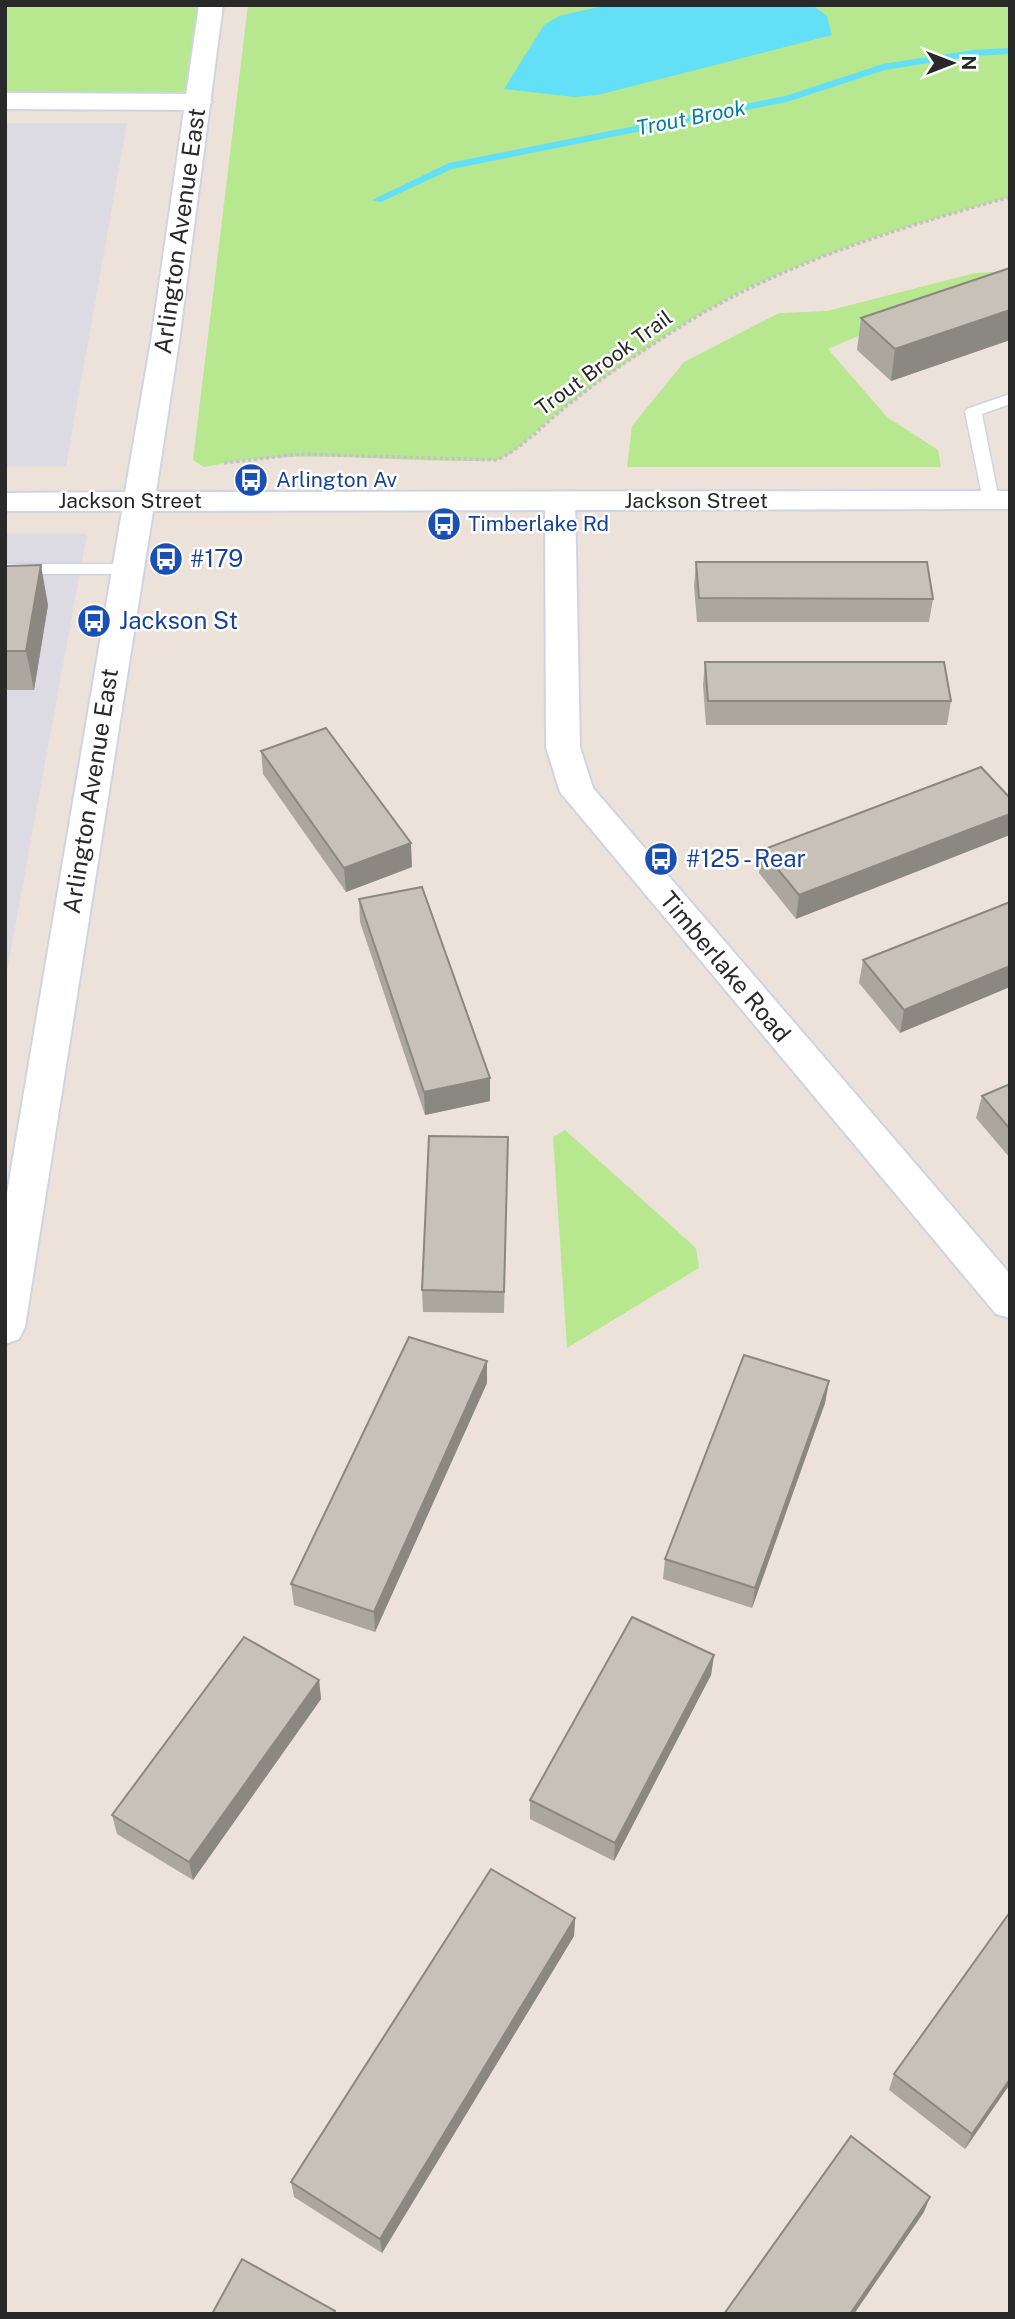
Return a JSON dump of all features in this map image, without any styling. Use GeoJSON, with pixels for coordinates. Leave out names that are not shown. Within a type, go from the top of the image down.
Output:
{"type":"FeatureCollection","features":[{"type":"Feature","properties":{"kind":"street","name":"Arlington Avenue East"},"geometry":{"type":"LineString","coordinates":[[5,1327],[138,501],[199,102],[211,5]]}},
{"type":"Feature","properties":{"kind":"street"},"geometry":{"type":"LineString","coordinates":[[5,102],[199,102]]}},
{"type":"Feature","properties":{"kind":"street","name":"Jackson Street"},"geometry":{"type":"LineString","coordinates":[[5,502],[1000,500]]}},
{"type":"Feature","properties":{"kind":"street","name":"Timberlake Road"},"geometry":{"type":"LineString","coordinates":[[560,501],[563,747],[577,792],[1010,1302]]}},
{"type":"Feature","properties":{"kind":"lane"},"geometry":{"type":"LineString","coordinates":[[1000,500],[973,412],[1010,399]]}},
{"type":"Feature","properties":{"kind":"lane"},"geometry":{"type":"LineString","coordinates":[[5,569],[126,569]]}},
{"type":"Feature","properties":{"kind":"path","name":"Trout Brook Trail"},"geometry":{"type":"LineString","coordinates":[[213,465],[254,457],[300,454],[497,460],[516,450],[552,417],[673,331],[737,293],[891,230],[1010,197]]}},
{"type":"Feature","properties":{"kind":"shaded area"},"geometry":{"type":"Polygon","coordinates":[[[5,123],[127,123],[66,466],[5,466],[5,123]]]}},
{"type":"Feature","properties":{"kind":"shaded area"},"geometry":{"type":"Polygon","coordinates":[[[5,534],[87,534],[5,982],[5,534]]]}},
{"type":"Feature","properties":{"kind":"green space"},"geometry":{"type":"Polygon","coordinates":[[[5,5],[211,5],[199,102],[5,101],[5,5]]]}},
{"type":"Feature","properties":{"kind":"green space"},"geometry":{"type":"Polygon","coordinates":[[[248,5],[1010,5],[1010,197],[879,236],[752,286],[712,307],[626,362],[566,406],[520,446],[497,460],[314,456],[278,457],[204,467],[193,460],[248,5]]]}},
{"type":"Feature","properties":{"kind":"green space"},"geometry":{"type":"Polygon","coordinates":[[[1010,271],[828,349],[887,417],[938,450],[941,467],[627,467],[632,426],[684,362],[779,313],[827,311],[975,273],[1010,271]]]}},
{"type":"Feature","properties":{"kind":"green space"},"geometry":{"type":"Polygon","coordinates":[[[565,1130],[696,1248],[699,1268],[567,1348],[553,1137],[565,1130]]]}},
{"type":"Feature","properties":{"kind":"water"},"geometry":{"type":"Polygon","coordinates":[[[607,5],[812,5],[827,16],[832,35],[598,95],[574,97],[504,89],[544,25],[559,16],[607,5]]]}},
{"type":"Feature","properties":{"kind":"building"},"geometry":{"type":"Polygon","coordinates":[[[1010,268],[1010,310],[895,349],[861,318],[1010,268]]]}},
{"type":"Feature","properties":{"kind":"building"},"geometry":{"type":"Polygon","coordinates":[[[696,562],[927,562],[933,599],[699,598],[696,562]]]}},
{"type":"Feature","properties":{"kind":"building"},"geometry":{"type":"Polygon","coordinates":[[[41,565],[26,651],[5,651],[5,566],[41,565]]]}},
{"type":"Feature","properties":{"kind":"building"},"geometry":{"type":"Polygon","coordinates":[[[705,662],[944,662],[951,701],[708,701],[705,662]]]}},
{"type":"Feature","properties":{"kind":"building"},"geometry":{"type":"Polygon","coordinates":[[[326,728],[411,843],[344,868],[261,751],[326,728]]]}},
{"type":"Feature","properties":{"kind":"building"},"geometry":{"type":"Polygon","coordinates":[[[981,767],[1010,798],[1010,814],[799,895],[762,850],[981,767]]]}},
{"type":"Feature","properties":{"kind":"building"},"geometry":{"type":"Polygon","coordinates":[[[422,887],[490,1078],[424,1092],[359,899],[422,887]]]}},
{"type":"Feature","properties":{"kind":"building"},"geometry":{"type":"Polygon","coordinates":[[[1010,902],[1010,966],[904,1010],[863,960],[1010,902]]]}},
{"type":"Feature","properties":{"kind":"building"},"geometry":{"type":"Polygon","coordinates":[[[1010,1084],[1010,1129],[982,1096],[1010,1084]]]}},
{"type":"Feature","properties":{"kind":"building"},"geometry":{"type":"Polygon","coordinates":[[[429,1136],[508,1137],[504,1292],[422,1290],[429,1136]]]}},
{"type":"Feature","properties":{"kind":"building"},"geometry":{"type":"Polygon","coordinates":[[[409,1337],[487,1361],[374,1612],[291,1584],[409,1337]]]}},
{"type":"Feature","properties":{"kind":"building"},"geometry":{"type":"Polygon","coordinates":[[[744,1355],[829,1381],[755,1588],[665,1559],[744,1355]]]}},
{"type":"Feature","properties":{"kind":"building"},"geometry":{"type":"Polygon","coordinates":[[[632,1617],[714,1655],[615,1843],[530,1800],[632,1617]]]}},
{"type":"Feature","properties":{"kind":"building"},"geometry":{"type":"Polygon","coordinates":[[[244,1637],[319,1680],[189,1862],[112,1815],[244,1637]]]}},
{"type":"Feature","properties":{"kind":"building"},"geometry":{"type":"Polygon","coordinates":[[[491,1869],[575,1918],[380,2239],[291,2182],[491,1869]]]}},
{"type":"Feature","properties":{"kind":"building"},"geometry":{"type":"Polygon","coordinates":[[[1010,1912],[1010,2079],[972,2134],[894,2074],[1010,1912]]]}},
{"type":"Feature","properties":{"kind":"building"},"geometry":{"type":"Polygon","coordinates":[[[851,2136],[930,2197],[850,2314],[724,2314],[851,2136]]]}},
{"type":"Feature","properties":{"kind":"building"},"geometry":{"type":"Polygon","coordinates":[[[242,2259],[335,2311],[334,2314],[212,2314],[242,2259]]]}},
{"type":"Feature","properties":{"kind":"waterway","name":"Trout Brook"},"geometry":{"type":"LineString","coordinates":[[377,200],[449,166],[787,99],[883,67],[973,53],[1010,51]]}},
{"type":"Feature","properties":{"kind":"place","name":"Arlington Av"},"geometry":{"type":"Point","coordinates":[251,480]}},
{"type":"Feature","properties":{"kind":"place","name":"Timberlake Rd"},"geometry":{"type":"Point","coordinates":[444,524]}},
{"type":"Feature","properties":{"kind":"place","name":"#179"},"geometry":{"type":"Point","coordinates":[166,559]}},
{"type":"Feature","properties":{"kind":"place","name":"Jackson St"},"geometry":{"type":"Point","coordinates":[94,621]}},
{"type":"Feature","properties":{"kind":"place","name":"#125 - Rear"},"geometry":{"type":"Point","coordinates":[661,859]}}]}
